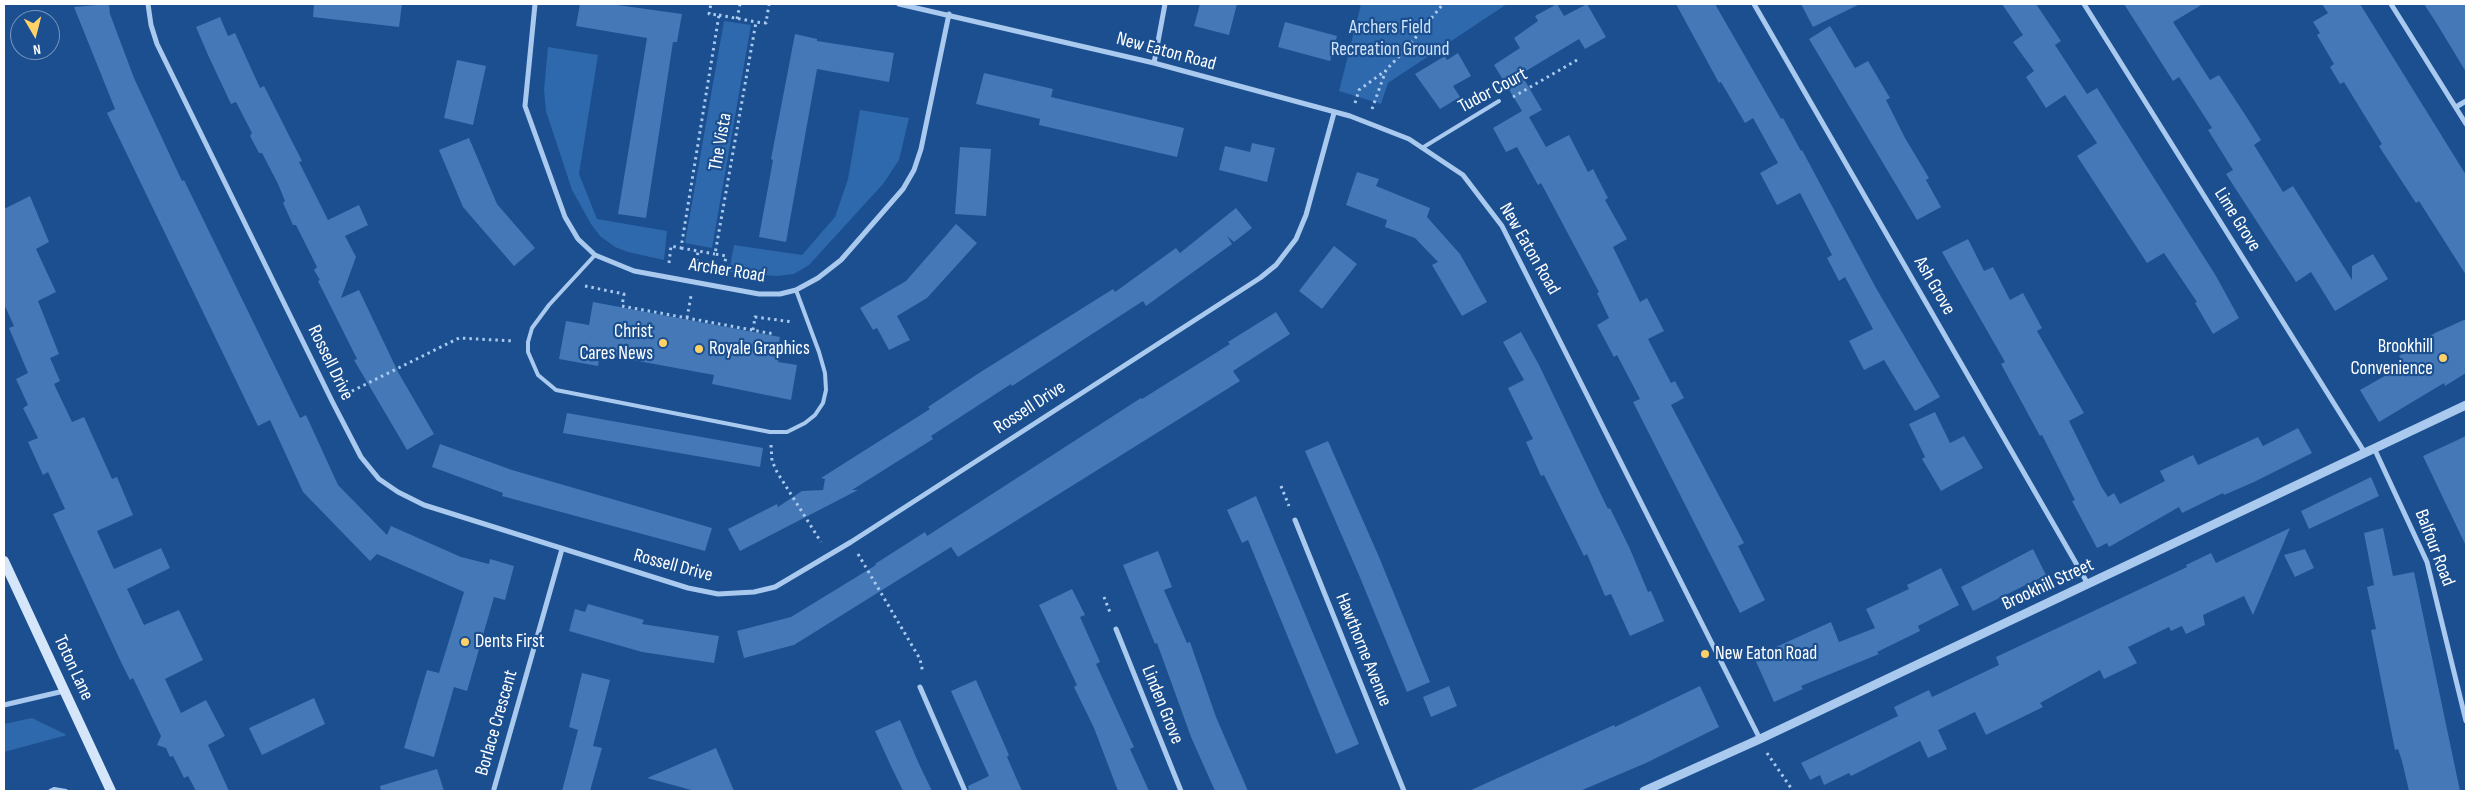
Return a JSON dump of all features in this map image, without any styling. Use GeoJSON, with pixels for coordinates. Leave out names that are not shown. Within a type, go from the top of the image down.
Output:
{"type":"FeatureCollection","features":[{"type":"Feature","properties":{"kind":"main road","name":"Toton Lane"},"geometry":{"type":"LineString","coordinates":[[4,561],[111,791]]}},
{"type":"Feature","properties":{"kind":"street","name":"Rossell Drive"},"geometry":{"type":"LineString","coordinates":[[148,4],[151,25],[157,44],[332,401],[361,457],[379,479],[398,492],[424,505],[688,588],[718,594],[754,592],[775,587],[851,542],[1260,278],[1276,265],[1296,238],[1306,216],[1334,113]]}},
{"type":"Feature","properties":{"kind":"street","name":"Archer Road"},"geometry":{"type":"LineString","coordinates":[[536,4],[525,106],[565,218],[578,239],[596,255],[634,271],[760,294],[780,294],[796,290],[818,278],[841,260],[903,189],[914,170],[921,149],[949,14]]}},
{"type":"Feature","properties":{"kind":"street","name":"New Eaton Road"},"geometry":{"type":"LineString","coordinates":[[898,4],[949,14],[1154,63],[1350,116],[1408,139],[1463,175],[1502,226],[1760,739]]}},
{"type":"Feature","properties":{"kind":"street"},"geometry":{"type":"LineString","coordinates":[[1154,63],[1165,4]]}},
{"type":"Feature","properties":{"kind":"street","name":"Ash Grove"},"geometry":{"type":"LineString","coordinates":[[1754,4],[2088,584]]}},
{"type":"Feature","properties":{"kind":"street","name":"Lime Grove"},"geometry":{"type":"LineString","coordinates":[[2084,4],[2364,453]]}},
{"type":"Feature","properties":{"kind":"street"},"geometry":{"type":"LineString","coordinates":[[2391,4],[2466,124]]}},
{"type":"Feature","properties":{"kind":"street"},"geometry":{"type":"LineString","coordinates":[[2456,107],[2466,101]]}},
{"type":"Feature","properties":{"kind":"street","name":"Brookhill Street"},"geometry":{"type":"LineString","coordinates":[[1644,791],[1760,739],[2466,405]]}},
{"type":"Feature","properties":{"kind":"street","name":"Balfour Road"},"geometry":{"type":"LineString","coordinates":[[2374,448],[2427,562],[2466,721]]}},
{"type":"Feature","properties":{"kind":"street","name":"Hawthorne Avenue"},"geometry":{"type":"LineString","coordinates":[[1295,520],[1404,791]]}},
{"type":"Feature","properties":{"kind":"street","name":"Borlace Crescent"},"geometry":{"type":"LineString","coordinates":[[494,789],[562,549]]}},
{"type":"Feature","properties":{"kind":"street","name":"Linden Grove"},"geometry":{"type":"LineString","coordinates":[[1116,629],[1181,791]]}},
{"type":"Feature","properties":{"kind":"street"},"geometry":{"type":"LineString","coordinates":[[920,687],[965,791]]}},
{"type":"Feature","properties":{"kind":"street"},"geometry":{"type":"LineString","coordinates":[[4,705],[65,691]]}},
{"type":"Feature","properties":{"kind":"lane","name":"Tudor Court"},"geometry":{"type":"LineString","coordinates":[[1422,148],[1499,101]]}},
{"type":"Feature","properties":{"kind":"lane"},"geometry":{"type":"LineString","coordinates":[[596,255],[568,283],[538,318],[532,328],[528,342],[533,366],[538,375],[556,390],[770,432],[787,432],[806,423],[816,415],[823,403],[826,390],[825,373],[796,290]]}},
{"type":"Feature","properties":{"kind":"lane"},"geometry":{"type":"LineString","coordinates":[[50,791],[54,789],[66,791]]}},
{"type":"Feature","properties":{"kind":"path"},"geometry":{"type":"LineString","coordinates":[[711,4],[710,14],[766,23],[769,4]]}},
{"type":"Feature","properties":{"kind":"path"},"geometry":{"type":"LineString","coordinates":[[737,19],[740,4]]}},
{"type":"Feature","properties":{"kind":"path"},"geometry":{"type":"LineString","coordinates":[[1350,116],[1359,90],[1386,70],[1408,48],[1443,4]]}},
{"type":"Feature","properties":{"kind":"path","name":"The Vista"},"geometry":{"type":"LineString","coordinates":[[681,248],[719,15]]}},
{"type":"Feature","properties":{"kind":"path","name":"The Vista"},"geometry":{"type":"LineString","coordinates":[[715,254],[756,22]]}},
{"type":"Feature","properties":{"kind":"path","name":"Tudor Court"},"geometry":{"type":"LineString","coordinates":[[1499,101],[1510,99],[1577,60]]}},
{"type":"Feature","properties":{"kind":"path"},"geometry":{"type":"LineString","coordinates":[[1368,123],[1386,70]]}},
{"type":"Feature","properties":{"kind":"path"},"geometry":{"type":"LineString","coordinates":[[666,277],[671,246],[726,256],[720,287]]}},
{"type":"Feature","properties":{"kind":"path"},"geometry":{"type":"LineString","coordinates":[[568,283],[624,294],[622,306],[774,334]]}},
{"type":"Feature","properties":{"kind":"path"},"geometry":{"type":"LineString","coordinates":[[687,318],[690,301]]}},
{"type":"Feature","properties":{"kind":"path"},"geometry":{"type":"LineString","coordinates":[[753,330],[755,317],[789,323],[808,321]]}},
{"type":"Feature","properties":{"kind":"path"},"geometry":{"type":"LineString","coordinates":[[332,401],[460,338],[528,342]]}},
{"type":"Feature","properties":{"kind":"path"},"geometry":{"type":"LineString","coordinates":[[770,432],[772,461],[777,472],[829,555]]}},
{"type":"Feature","properties":{"kind":"path"},"geometry":{"type":"LineString","coordinates":[[1280,486],[1295,520]]}},
{"type":"Feature","properties":{"kind":"path"},"geometry":{"type":"LineString","coordinates":[[851,542],[920,659],[926,682],[920,687]]}},
{"type":"Feature","properties":{"kind":"path"},"geometry":{"type":"LineString","coordinates":[[1104,597],[1116,629]]}},
{"type":"Feature","properties":{"kind":"path"},"geometry":{"type":"LineString","coordinates":[[1760,739],[1769,759],[1793,791]]}},
{"type":"Feature","properties":{"kind":"green space","name":"Archers Field Recreation Ground"},"geometry":{"type":"Polygon","coordinates":[[[1361,4],[1507,4],[1388,83],[1381,104],[1339,91],[1361,4]]]}},
{"type":"Feature","properties":{"kind":"green space"},"geometry":{"type":"Polygon","coordinates":[[[724,21],[751,25],[712,248],[685,243],[724,21]]]}},
{"type":"Feature","properties":{"kind":"green space"},"geometry":{"type":"Polygon","coordinates":[[[548,47],[598,55],[579,174],[597,219],[667,231],[664,260],[628,252],[615,247],[600,236],[572,190],[546,111],[544,90],[548,47]]]}},
{"type":"Feature","properties":{"kind":"green space"},"geometry":{"type":"Polygon","coordinates":[[[860,110],[909,118],[899,160],[883,184],[809,265],[794,274],[777,276],[729,272],[734,245],[802,255],[835,217],[848,179],[860,110]]]}},
{"type":"Feature","properties":{"kind":"green space"},"geometry":{"type":"Polygon","coordinates":[[[32,718],[67,735],[4,752],[4,724],[32,718]]]}},
{"type":"Feature","properties":{"kind":"building"},"geometry":{"type":"Polygon","coordinates":[[[109,4],[110,14],[134,78],[182,181],[184,180],[300,418],[306,415],[338,485],[387,535],[391,526],[461,557],[489,564],[490,559],[514,566],[505,600],[494,597],[467,691],[454,687],[434,757],[404,748],[427,670],[439,673],[464,592],[377,554],[370,561],[303,492],[270,420],[258,426],[107,113],[115,109],[74,7],[109,4]]]}},
{"type":"Feature","properties":{"kind":"building"},"geometry":{"type":"Polygon","coordinates":[[[314,4],[402,4],[399,27],[313,17],[314,4]]]}},
{"type":"Feature","properties":{"kind":"building"},"geometry":{"type":"Polygon","coordinates":[[[580,4],[610,4],[682,14],[677,42],[673,42],[646,218],[618,214],[647,38],[576,26],[580,4]]]}},
{"type":"Feature","properties":{"kind":"building"},"geometry":{"type":"Polygon","coordinates":[[[1200,4],[1237,4],[1229,35],[1194,26],[1200,4]]]}},
{"type":"Feature","properties":{"kind":"building"},"geometry":{"type":"Polygon","coordinates":[[[1557,4],[1564,16],[1587,4],[1606,37],[1585,49],[1579,39],[1521,74],[1542,110],[1529,117],[1546,147],[1569,135],[1588,172],[1593,169],[1608,198],[1605,200],[1627,239],[1613,247],[1640,302],[1647,298],[1664,331],[1648,339],[1671,383],[1675,381],[1684,398],[1671,405],[1744,543],[1738,546],[1765,600],[1740,613],[1633,402],[1640,399],[1617,355],[1614,357],[1597,325],[1609,318],[1597,293],[1599,292],[1541,183],[1538,185],[1517,147],[1506,152],[1493,128],[1522,111],[1494,65],[1520,48],[1514,38],[1538,21],[1535,16],[1557,4]]]}},
{"type":"Feature","properties":{"kind":"building"},"geometry":{"type":"Polygon","coordinates":[[[1676,4],[1715,4],[1781,119],[1783,118],[1802,150],[1876,288],[1940,397],[1915,411],[1884,360],[1864,370],[1849,341],[1873,329],[1845,277],[1839,281],[1827,258],[1832,255],[1800,193],[1777,205],[1760,173],[1778,163],[1753,118],[1745,123],[1721,82],[1719,83],[1676,4]]]}},
{"type":"Feature","properties":{"kind":"building"},"geometry":{"type":"Polygon","coordinates":[[[1801,4],[1860,4],[1813,27],[1801,4]]]}},
{"type":"Feature","properties":{"kind":"building"},"geometry":{"type":"Polygon","coordinates":[[[2002,4],[2036,4],[2061,41],[2055,45],[2087,94],[2097,88],[2216,276],[2239,318],[2213,334],[2195,303],[2197,302],[2164,253],[2147,263],[2077,156],[2097,143],[2065,95],[2046,108],[2026,77],[2034,71],[2013,42],[2023,35],[2002,4]]]}},
{"type":"Feature","properties":{"kind":"building"},"geometry":{"type":"Polygon","coordinates":[[[2124,4],[2203,4],[2173,22],[2210,80],[2219,75],[2244,113],[2261,140],[2254,145],[2283,192],[2293,186],[2352,280],[2352,266],[2373,254],[2388,279],[2335,311],[2311,272],[2296,282],[2226,174],[2233,170],[2208,130],[2212,128],[2179,77],[2173,81],[2124,4]]]}},
{"type":"Feature","properties":{"kind":"building"},"geometry":{"type":"Polygon","coordinates":[[[2322,4],[2360,4],[2466,175],[2466,275],[2419,201],[2416,203],[2384,154],[2379,146],[2382,144],[2344,82],[2340,84],[2330,67],[2334,64],[2317,35],[2320,33],[2313,22],[2328,13],[2322,4]]]}},
{"type":"Feature","properties":{"kind":"building"},"geometry":{"type":"Polygon","coordinates":[[[2424,4],[2466,4],[2466,72],[2437,24],[2424,4]]]}},
{"type":"Feature","properties":{"kind":"building"},"geometry":{"type":"Polygon","coordinates":[[[220,17],[228,36],[235,33],[260,88],[264,86],[302,161],[299,162],[328,220],[359,205],[368,225],[345,236],[356,257],[341,298],[359,290],[398,372],[434,434],[407,450],[354,360],[357,359],[318,281],[320,280],[314,270],[317,267],[296,225],[293,225],[283,203],[285,201],[278,184],[262,153],[259,153],[250,136],[252,133],[236,102],[231,104],[208,55],[196,27],[220,17]]]}},
{"type":"Feature","properties":{"kind":"building"},"geometry":{"type":"Polygon","coordinates":[[[1285,22],[1337,36],[1330,61],[1278,47],[1285,22]]]}},
{"type":"Feature","properties":{"kind":"building"},"geometry":{"type":"Polygon","coordinates":[[[1830,26],[1855,68],[1868,61],[1890,98],[1886,100],[1905,138],[1929,178],[1926,180],[1941,207],[1917,220],[1809,39],[1830,26]]]}},
{"type":"Feature","properties":{"kind":"building"},"geometry":{"type":"Polygon","coordinates":[[[795,34],[817,39],[817,41],[894,53],[889,82],[817,69],[786,242],[759,237],[773,160],[771,159],[795,34]]]}},
{"type":"Feature","properties":{"kind":"building"},"geometry":{"type":"Polygon","coordinates":[[[1458,53],[1471,76],[1453,86],[1460,97],[1440,109],[1415,74],[1445,56],[1447,60],[1458,53]]]}},
{"type":"Feature","properties":{"kind":"building"},"geometry":{"type":"Polygon","coordinates":[[[457,60],[486,66],[473,125],[444,118],[457,60]]]}},
{"type":"Feature","properties":{"kind":"building"},"geometry":{"type":"Polygon","coordinates":[[[984,73],[1053,89],[1051,97],[1184,128],[1177,157],[1039,125],[1040,119],[976,104],[984,73]]]}},
{"type":"Feature","properties":{"kind":"building"},"geometry":{"type":"Polygon","coordinates":[[[469,138],[497,204],[535,248],[514,266],[463,207],[439,150],[469,138]]]}},
{"type":"Feature","properties":{"kind":"building"},"geometry":{"type":"Polygon","coordinates":[[[1252,143],[1275,148],[1267,182],[1219,170],[1225,146],[1250,152],[1252,143]]]}},
{"type":"Feature","properties":{"kind":"building"},"geometry":{"type":"Polygon","coordinates":[[[960,147],[991,149],[986,216],[955,214],[960,147]]]}},
{"type":"Feature","properties":{"kind":"building"},"geometry":{"type":"Polygon","coordinates":[[[1357,172],[1379,179],[1376,186],[1430,208],[1427,217],[1460,254],[1487,302],[1462,316],[1432,265],[1438,262],[1415,238],[1385,227],[1387,220],[1346,205],[1357,172]]]}},
{"type":"Feature","properties":{"kind":"building"},"geometry":{"type":"Polygon","coordinates":[[[30,196],[49,242],[36,249],[56,292],[38,301],[59,354],[50,358],[60,381],[54,384],[72,422],[84,417],[112,479],[117,477],[133,515],[97,531],[114,569],[161,548],[170,568],[127,589],[144,625],[179,610],[203,660],[165,679],[181,713],[206,700],[225,736],[208,745],[229,791],[196,791],[188,776],[184,778],[173,756],[170,757],[166,748],[157,745],[161,736],[133,678],[130,680],[120,660],[53,514],[65,509],[48,472],[43,475],[28,442],[38,438],[23,408],[28,405],[16,379],[28,373],[9,328],[14,326],[4,304],[4,209],[30,196]]]}},
{"type":"Feature","properties":{"kind":"building"},"geometry":{"type":"Polygon","coordinates":[[[1236,208],[1252,228],[1234,242],[1227,236],[1232,244],[1146,306],[1143,301],[1012,386],[1011,384],[931,436],[933,439],[852,490],[858,490],[740,551],[728,529],[777,504],[778,507],[802,491],[823,490],[825,479],[821,478],[930,409],[928,407],[979,373],[1113,289],[1115,292],[1176,248],[1180,253],[1236,208]]]}},
{"type":"Feature","properties":{"kind":"building"},"geometry":{"type":"Polygon","coordinates":[[[956,224],[977,243],[927,298],[897,316],[910,340],[889,350],[877,328],[873,330],[860,308],[906,281],[956,224]]]}},
{"type":"Feature","properties":{"kind":"building"},"geometry":{"type":"Polygon","coordinates":[[[1968,239],[1984,271],[1993,267],[2010,300],[2023,293],[2042,328],[2037,331],[2084,413],[2069,421],[2108,497],[2114,493],[2120,504],[2165,481],[2160,471],[2193,455],[2198,465],[2258,437],[2263,446],[2298,428],[2312,453],[2254,482],[2224,495],[2223,493],[2182,513],[2179,507],[2109,547],[2107,543],[2097,548],[2072,501],[2075,500],[2042,435],[2040,436],[2001,364],[2005,362],[1942,252],[1968,239]]]}},
{"type":"Feature","properties":{"kind":"building"},"geometry":{"type":"Polygon","coordinates":[[[1334,246],[1357,264],[1322,309],[1299,291],[1334,246]]]}},
{"type":"Feature","properties":{"kind":"building"},"geometry":{"type":"Polygon","coordinates":[[[593,302],[780,337],[776,357],[779,358],[778,362],[797,365],[791,400],[712,384],[714,375],[600,354],[598,366],[559,359],[566,321],[589,325],[593,302]]]}},
{"type":"Feature","properties":{"kind":"building"},"geometry":{"type":"Polygon","coordinates":[[[1276,312],[1290,334],[1233,371],[1240,381],[958,557],[951,547],[794,645],[744,658],[737,631],[791,617],[876,565],[925,532],[927,536],[1141,398],[1230,344],[1228,342],[1276,312]]]}},
{"type":"Feature","properties":{"kind":"building"},"geometry":{"type":"Polygon","coordinates":[[[2466,319],[2466,373],[2445,386],[2444,383],[2379,422],[2360,390],[2404,365],[2399,356],[2435,333],[2466,319]]]}},
{"type":"Feature","properties":{"kind":"building"},"geometry":{"type":"Polygon","coordinates":[[[1521,332],[1539,365],[1608,509],[1610,508],[1648,592],[1651,591],[1664,621],[1630,636],[1611,594],[1605,596],[1587,554],[1584,556],[1544,475],[1541,476],[1526,442],[1533,439],[1508,388],[1524,380],[1503,342],[1521,332]]]}},
{"type":"Feature","properties":{"kind":"building"},"geometry":{"type":"Polygon","coordinates":[[[1935,412],[1950,443],[1964,436],[1983,468],[1941,491],[1922,459],[1925,457],[1909,424],[1935,412]]]}},
{"type":"Feature","properties":{"kind":"building"},"geometry":{"type":"Polygon","coordinates":[[[567,413],[763,448],[760,467],[563,433],[567,413]]]}},
{"type":"Feature","properties":{"kind":"building"},"geometry":{"type":"Polygon","coordinates":[[[2466,436],[2466,546],[2423,456],[2466,436]]]}},
{"type":"Feature","properties":{"kind":"building"},"geometry":{"type":"Polygon","coordinates":[[[1328,441],[1379,557],[1430,682],[1407,692],[1305,451],[1328,441]]]}},
{"type":"Feature","properties":{"kind":"building"},"geometry":{"type":"Polygon","coordinates":[[[440,444],[512,470],[712,528],[705,551],[502,496],[503,493],[432,467],[440,444]]]}},
{"type":"Feature","properties":{"kind":"building"},"geometry":{"type":"Polygon","coordinates":[[[2371,477],[2379,496],[2309,529],[2301,511],[2371,477]]]}},
{"type":"Feature","properties":{"kind":"building"},"geometry":{"type":"Polygon","coordinates":[[[1256,496],[1359,744],[1336,754],[1248,540],[1242,543],[1227,510],[1256,496]]]}},
{"type":"Feature","properties":{"kind":"building"},"geometry":{"type":"Polygon","coordinates":[[[2290,528],[2253,615],[2244,596],[2203,615],[2205,625],[2186,634],[2182,626],[2171,631],[2169,627],[2128,647],[2137,663],[2104,679],[2100,670],[2040,703],[2043,707],[1986,735],[1975,712],[1938,730],[1947,749],[1928,758],[1920,741],[1851,776],[1849,773],[1824,785],[1820,775],[1810,780],[1801,763],[1898,716],[1894,707],[1929,690],[1932,697],[1999,665],[1996,657],[2187,567],[2186,565],[2211,553],[2216,563],[2290,528]]]}},
{"type":"Feature","properties":{"kind":"building"},"geometry":{"type":"Polygon","coordinates":[[[2383,528],[2393,576],[2414,572],[2460,791],[2409,791],[2398,749],[2395,750],[2371,630],[2376,629],[2367,587],[2374,585],[2364,533],[2383,528]]]}},
{"type":"Feature","properties":{"kind":"building"},"geometry":{"type":"Polygon","coordinates":[[[2033,549],[2046,575],[1973,611],[1961,587],[2033,549]]]}},
{"type":"Feature","properties":{"kind":"building"},"geometry":{"type":"Polygon","coordinates":[[[2305,549],[2314,568],[2295,577],[2284,555],[2305,549]]]}},
{"type":"Feature","properties":{"kind":"building"},"geometry":{"type":"Polygon","coordinates":[[[1158,551],[1172,587],[1164,590],[1187,643],[1190,642],[1216,717],[1248,791],[1215,791],[1191,737],[1157,643],[1155,644],[1123,565],[1158,551]]]}},
{"type":"Feature","properties":{"kind":"building"},"geometry":{"type":"Polygon","coordinates":[[[1941,568],[1959,605],[1918,626],[1920,631],[1877,652],[1879,654],[1801,686],[1803,689],[1774,702],[1754,657],[1831,622],[1839,642],[1875,628],[1866,609],[1909,589],[1907,585],[1941,568]]]}},
{"type":"Feature","properties":{"kind":"building"},"geometry":{"type":"Polygon","coordinates":[[[1072,589],[1085,615],[1080,617],[1100,662],[1096,664],[1134,747],[1130,749],[1149,791],[1118,791],[1094,728],[1074,687],[1077,685],[1039,605],[1072,589]]]}},
{"type":"Feature","properties":{"kind":"building"},"geometry":{"type":"Polygon","coordinates":[[[588,604],[644,620],[642,624],[719,636],[714,663],[642,652],[569,631],[575,609],[585,612],[588,604]]]}},
{"type":"Feature","properties":{"kind":"building"},"geometry":{"type":"Polygon","coordinates":[[[582,673],[610,680],[593,746],[602,748],[590,791],[562,791],[578,730],[569,727],[582,673]]]}},
{"type":"Feature","properties":{"kind":"building"},"geometry":{"type":"Polygon","coordinates":[[[976,680],[1009,755],[1007,757],[1022,791],[969,791],[968,786],[989,776],[951,691],[976,680]]]}},
{"type":"Feature","properties":{"kind":"building"},"geometry":{"type":"Polygon","coordinates":[[[1449,686],[1457,706],[1431,717],[1423,697],[1449,686]]]}},
{"type":"Feature","properties":{"kind":"building"},"geometry":{"type":"Polygon","coordinates":[[[1700,686],[1719,727],[1646,763],[1580,791],[1469,791],[1614,725],[1615,727],[1700,686]]]}},
{"type":"Feature","properties":{"kind":"building"},"geometry":{"type":"Polygon","coordinates":[[[314,698],[325,724],[262,755],[249,728],[314,698]]]}},
{"type":"Feature","properties":{"kind":"building"},"geometry":{"type":"Polygon","coordinates":[[[900,720],[932,791],[903,791],[875,731],[900,720]]]}},
{"type":"Feature","properties":{"kind":"building"},"geometry":{"type":"Polygon","coordinates":[[[716,748],[734,791],[695,791],[647,778],[716,748]]]}},
{"type":"Feature","properties":{"kind":"building"},"geometry":{"type":"Polygon","coordinates":[[[437,769],[444,791],[381,791],[380,786],[437,769]]]}},
{"type":"Feature","properties":{"kind":"place","name":"Christ Cares News"},"geometry":{"type":"Point","coordinates":[663,343]}},
{"type":"Feature","properties":{"kind":"place","name":"Royale Graphics"},"geometry":{"type":"Point","coordinates":[699,349]}},
{"type":"Feature","properties":{"kind":"place","name":"Brookhill Convenience"},"geometry":{"type":"Point","coordinates":[2443,358]}},
{"type":"Feature","properties":{"kind":"place","name":"Dents First"},"geometry":{"type":"Point","coordinates":[465,642]}},
{"type":"Feature","properties":{"kind":"place","name":"New Eaton Road"},"geometry":{"type":"Point","coordinates":[1705,654]}}]}
